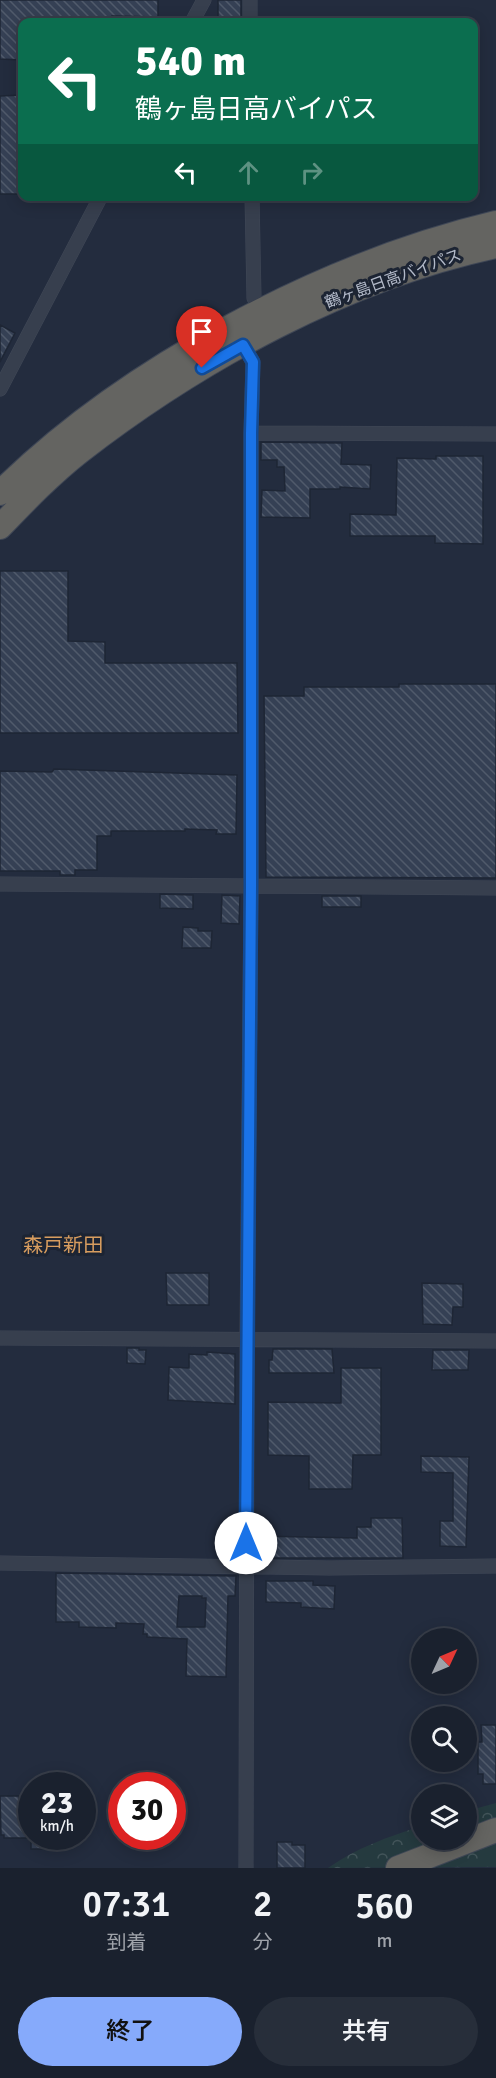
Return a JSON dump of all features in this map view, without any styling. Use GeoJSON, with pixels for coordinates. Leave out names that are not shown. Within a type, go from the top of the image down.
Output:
{"type":"FeatureCollection","features":[{"type":"Feature","properties":{"kind":"highway","name":"鶴ヶ島日高バイパス"},"geometry":{"type":"LineString","coordinates":[[0,527],[8,488],[66,435],[117,396],[192,350],[262,311],[329,279],[456,233],[496,223]]}},
{"type":"Feature","properties":{"kind":"highway","name":"鶴ヶ島日高バイパス"},"geometry":{"type":"LineString","coordinates":[[8,488],[77,453],[182,380],[243,345],[334,298],[458,254],[496,246]]}},
{"type":"Feature","properties":{"kind":"highway"},"geometry":{"type":"LineString","coordinates":[[398,1868],[496,1830]]}},
{"type":"Feature","properties":{"kind":"street"},"geometry":{"type":"LineString","coordinates":[[194,18],[204,0]]}},
{"type":"Feature","properties":{"kind":"street"},"geometry":{"type":"LineString","coordinates":[[250,0],[250,18]]}},
{"type":"Feature","properties":{"kind":"street"},"geometry":{"type":"LineString","coordinates":[[0,389],[98,201]]}},
{"type":"Feature","properties":{"kind":"street"},"geometry":{"type":"LineString","coordinates":[[252,201],[254,298],[262,311]]}},
{"type":"Feature","properties":{"kind":"street"},"geometry":{"type":"LineString","coordinates":[[243,345],[253,362],[246,1868]]}},
{"type":"Feature","properties":{"kind":"street"},"geometry":{"type":"LineString","coordinates":[[251,433],[496,434]]}},
{"type":"Feature","properties":{"kind":"street"},"geometry":{"type":"LineString","coordinates":[[0,884],[496,888]]}},
{"type":"Feature","properties":{"kind":"street"},"geometry":{"type":"LineString","coordinates":[[0,1338],[496,1341]]}},
{"type":"Feature","properties":{"kind":"street"},"geometry":{"type":"LineString","coordinates":[[0,1563],[329,1568],[496,1566]]}},
{"type":"Feature","properties":{"kind":"green space"},"geometry":{"type":"Polygon","coordinates":[[[496,1803],[496,1867],[328,1868],[361,1849],[411,1830],[411,1850],[477,1850],[477,1808],[496,1803]]]}},
{"type":"Feature","properties":{"kind":"building"},"geometry":{"type":"Polygon","coordinates":[[[0,0],[158,0],[158,17],[18,18],[18,60],[0,59],[0,0]]]}},
{"type":"Feature","properties":{"kind":"building"},"geometry":{"type":"Polygon","coordinates":[[[218,0],[241,0],[241,18],[218,18],[218,0]]]}},
{"type":"Feature","properties":{"kind":"building"},"geometry":{"type":"Polygon","coordinates":[[[18,95],[18,194],[0,194],[0,96],[18,95]]]}},
{"type":"Feature","properties":{"kind":"building"},"geometry":{"type":"Polygon","coordinates":[[[0,325],[15,333],[0,362],[0,325]]]}},
{"type":"Feature","properties":{"kind":"building"},"geometry":{"type":"Polygon","coordinates":[[[261,442],[342,443],[341,464],[371,465],[370,489],[340,487],[340,489],[310,489],[310,518],[261,517],[262,490],[285,491],[284,467],[277,467],[277,460],[261,460],[261,442]]]}},
{"type":"Feature","properties":{"kind":"building"},"geometry":{"type":"Polygon","coordinates":[[[436,456],[483,456],[483,544],[435,543],[435,536],[350,536],[350,514],[396,515],[397,458],[436,459],[436,456]]]}},
{"type":"Feature","properties":{"kind":"building"},"geometry":{"type":"Polygon","coordinates":[[[0,571],[68,571],[68,641],[105,642],[105,663],[237,663],[238,733],[0,733],[0,571]]]}},
{"type":"Feature","properties":{"kind":"building"},"geometry":{"type":"Polygon","coordinates":[[[399,684],[496,684],[496,878],[266,877],[264,696],[304,696],[304,687],[399,687],[399,684]]]}},
{"type":"Feature","properties":{"kind":"building"},"geometry":{"type":"Polygon","coordinates":[[[54,769],[237,775],[236,834],[216,834],[217,830],[185,829],[185,831],[111,831],[111,836],[97,836],[97,870],[75,870],[75,875],[60,875],[60,871],[0,871],[0,771],[52,772],[54,769]]]}},
{"type":"Feature","properties":{"kind":"building"},"geometry":{"type":"Polygon","coordinates":[[[160,894],[193,895],[193,909],[160,908],[160,894]]]}},
{"type":"Feature","properties":{"kind":"building"},"geometry":{"type":"Polygon","coordinates":[[[222,895],[240,896],[239,924],[221,923],[222,895]]]}},
{"type":"Feature","properties":{"kind":"building"},"geometry":{"type":"Polygon","coordinates":[[[322,896],[361,896],[361,907],[322,907],[322,896]]]}},
{"type":"Feature","properties":{"kind":"building"},"geometry":{"type":"Polygon","coordinates":[[[183,927],[198,928],[198,931],[212,931],[211,948],[182,948],[183,927]]]}},
{"type":"Feature","properties":{"kind":"building"},"geometry":{"type":"Polygon","coordinates":[[[166,1273],[209,1273],[209,1305],[167,1305],[166,1273]]]}},
{"type":"Feature","properties":{"kind":"building"},"geometry":{"type":"Polygon","coordinates":[[[422,1283],[463,1284],[463,1307],[453,1307],[452,1325],[423,1324],[422,1283]]]}},
{"type":"Feature","properties":{"kind":"building"},"geometry":{"type":"Polygon","coordinates":[[[127,1348],[146,1350],[145,1364],[127,1363],[127,1348]]]}},
{"type":"Feature","properties":{"kind":"building"},"geometry":{"type":"Polygon","coordinates":[[[273,1349],[332,1349],[334,1373],[269,1373],[269,1360],[272,1360],[273,1349]]]}},
{"type":"Feature","properties":{"kind":"building"},"geometry":{"type":"Polygon","coordinates":[[[433,1350],[469,1350],[468,1370],[432,1370],[433,1350]]]}},
{"type":"Feature","properties":{"kind":"building"},"geometry":{"type":"Polygon","coordinates":[[[207,1352],[235,1354],[235,1404],[168,1400],[169,1367],[189,1368],[189,1354],[207,1355],[207,1352]]]}},
{"type":"Feature","properties":{"kind":"building"},"geometry":{"type":"Polygon","coordinates":[[[341,1368],[381,1368],[381,1455],[353,1455],[352,1489],[309,1489],[309,1456],[268,1455],[268,1402],[341,1403],[341,1368]]]}},
{"type":"Feature","properties":{"kind":"building"},"geometry":{"type":"Polygon","coordinates":[[[421,1456],[469,1457],[466,1547],[440,1546],[440,1521],[453,1521],[453,1473],[421,1472],[421,1456]]]}},
{"type":"Feature","properties":{"kind":"building"},"geometry":{"type":"Polygon","coordinates":[[[371,1518],[402,1518],[403,1558],[256,1558],[256,1536],[357,1538],[357,1527],[371,1527],[371,1518]]]}},
{"type":"Feature","properties":{"kind":"building"},"geometry":{"type":"Polygon","coordinates":[[[56,1573],[236,1576],[235,1596],[228,1596],[226,1677],[186,1676],[187,1639],[147,1637],[147,1634],[143,1634],[144,1624],[116,1623],[116,1628],[79,1627],[79,1622],[56,1622],[56,1573]],[[179,1596],[177,1627],[205,1627],[206,1598],[179,1596]]]}},
{"type":"Feature","properties":{"kind":"building"},"geometry":{"type":"Polygon","coordinates":[[[266,1581],[313,1581],[313,1585],[335,1586],[334,1609],[301,1607],[301,1603],[266,1602],[266,1581]]]}},
{"type":"Feature","properties":{"kind":"building"},"geometry":{"type":"Polygon","coordinates":[[[481,1725],[496,1725],[496,1784],[483,1784],[483,1774],[478,1774],[478,1742],[482,1742],[481,1725]]]}},
{"type":"Feature","properties":{"kind":"building"},"geometry":{"type":"Polygon","coordinates":[[[0,1796],[18,1796],[18,1838],[4,1838],[4,1835],[1,1835],[0,1796]]]}},
{"type":"Feature","properties":{"kind":"building"},"geometry":{"type":"Polygon","coordinates":[[[277,1842],[305,1845],[305,1868],[277,1868],[277,1842]]]}},
{"type":"Feature","properties":{"kind":"district","name":"森戸新田"},"geometry":{"type":"Point","coordinates":[63,1245]}},
{"type":"Feature","properties":{"kind":"route"},"geometry":{"type":"LineString","coordinates":[[202,368],[243,345],[253,362],[246,1543]]}}]}
